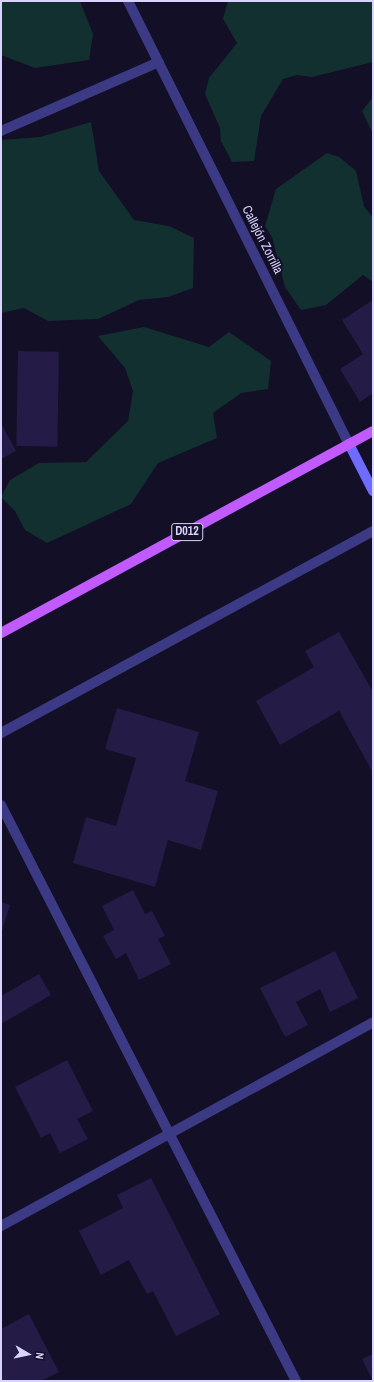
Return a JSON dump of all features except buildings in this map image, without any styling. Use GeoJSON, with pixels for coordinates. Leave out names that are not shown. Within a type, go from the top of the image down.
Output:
{"type":"FeatureCollection","features":[{"type":"Feature","properties":{"kind":"main road","name":"D012"},"geometry":{"type":"LineString","coordinates":[[1,633],[373,431]]}},
{"type":"Feature","properties":{"kind":"street","name":"Callejón Zorrilla"},"geometry":{"type":"LineString","coordinates":[[128,1],[373,491]]}},
{"type":"Feature","properties":{"kind":"street"},"geometry":{"type":"LineString","coordinates":[[1,131],[158,62]]}},
{"type":"Feature","properties":{"kind":"street"},"geometry":{"type":"LineString","coordinates":[[1,733],[373,531]]}},
{"type":"Feature","properties":{"kind":"street"},"geometry":{"type":"LineString","coordinates":[[1,805],[169,1136],[296,1381]]}},
{"type":"Feature","properties":{"kind":"street"},"geometry":{"type":"LineString","coordinates":[[1,1226],[169,1136],[373,1022]]}},
{"type":"Feature","properties":{"kind":"green space"},"geometry":{"type":"Polygon","coordinates":[[[1,1],[80,1],[93,34],[89,60],[35,68],[1,55],[1,1]]]}},
{"type":"Feature","properties":{"kind":"green space"},"geometry":{"type":"Polygon","coordinates":[[[228,1],[373,1],[373,62],[312,77],[297,75],[283,79],[261,116],[254,161],[232,162],[221,141],[220,128],[205,94],[209,78],[237,43],[223,19],[228,1]]]}},
{"type":"Feature","properties":{"kind":"green space"},"geometry":{"type":"Polygon","coordinates":[[[373,97],[373,134],[362,111],[373,97]]]}},
{"type":"Feature","properties":{"kind":"green space"},"geometry":{"type":"Polygon","coordinates":[[[91,122],[99,171],[134,220],[169,226],[194,238],[193,288],[168,297],[139,300],[98,319],[48,321],[24,308],[1,313],[1,140],[40,137],[91,122]]]}},
{"type":"Feature","properties":{"kind":"green space"},"geometry":{"type":"Polygon","coordinates":[[[327,153],[339,157],[356,171],[364,206],[373,218],[373,282],[363,275],[326,305],[301,310],[285,287],[272,237],[265,226],[276,189],[327,153]]]}},
{"type":"Feature","properties":{"kind":"green space"},"geometry":{"type":"Polygon","coordinates":[[[144,327],[209,347],[229,332],[271,361],[268,389],[241,393],[213,413],[217,438],[158,463],[131,504],[47,543],[25,530],[15,511],[1,497],[10,480],[39,463],[86,462],[128,421],[133,391],[125,368],[98,336],[144,327]]]}}]}
